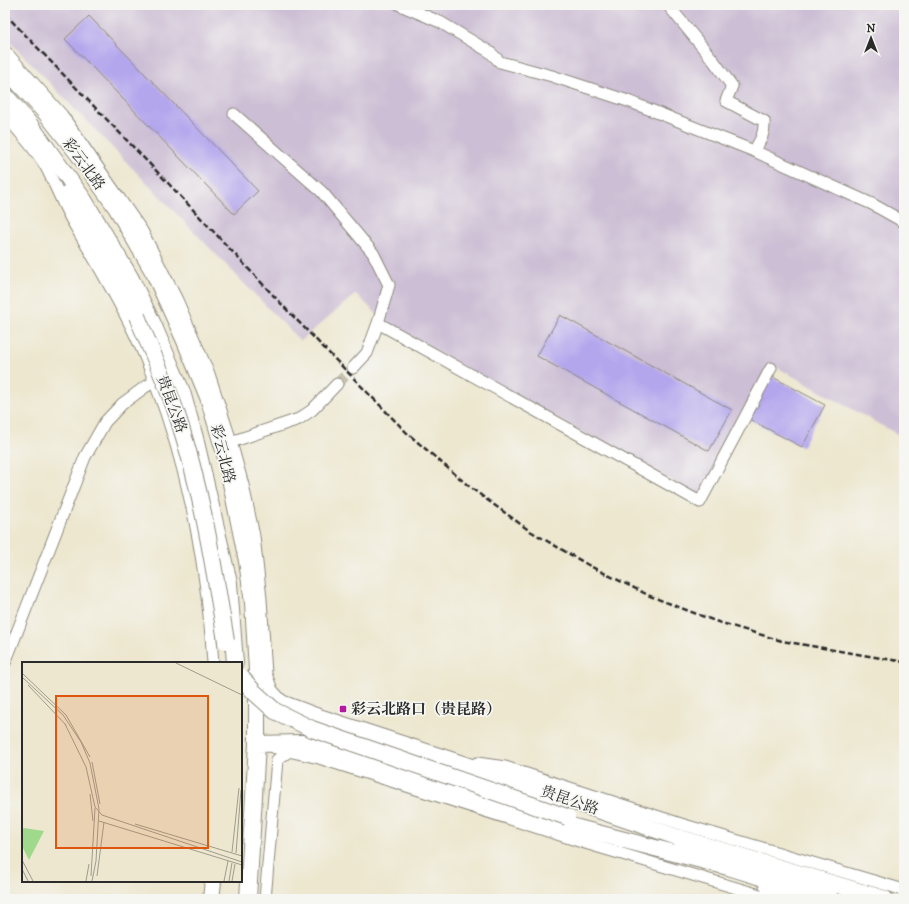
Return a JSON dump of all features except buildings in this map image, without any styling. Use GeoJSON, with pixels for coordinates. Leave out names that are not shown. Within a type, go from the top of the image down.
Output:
{"type":"FeatureCollection","features":[{"type":"Feature","properties":{"kind":"highway","name":"彩云北路"},"geometry":{"type":"LineString","coordinates":[[5,68],[45,112],[94,170],[116,207],[129,221],[185,340],[208,397],[225,454],[247,561],[253,603],[257,670],[257,744],[248,899]]}},
{"type":"Feature","properties":{"kind":"highway","name":"彩云北路"},"geometry":{"type":"LineString","coordinates":[[5,95],[28,122],[84,200],[130,277],[152,322],[182,392],[197,446],[229,583],[235,662]]}},
{"type":"Feature","properties":{"kind":"highway","name":"贵昆公路"},"geometry":{"type":"LineString","coordinates":[[57,164],[77,211],[137,316],[179,420],[208,534],[226,641],[235,662]]}},
{"type":"Feature","properties":{"kind":"highway"},"geometry":{"type":"LineString","coordinates":[[94,170],[129,221]]}},
{"type":"Feature","properties":{"kind":"highway"},"geometry":{"type":"LineString","coordinates":[[257,694],[266,674]]}},
{"type":"Feature","properties":{"kind":"highway","name":"贵昆公路"},"geometry":{"type":"LineString","coordinates":[[242,678],[254,692],[275,711],[312,729],[567,817],[831,899]]}},
{"type":"Feature","properties":{"kind":"highway","name":"贵昆公路"},"geometry":{"type":"LineString","coordinates":[[257,694],[317,716],[677,837],[885,899]]}},
{"type":"Feature","properties":{"kind":"highway"},"geometry":{"type":"LineString","coordinates":[[296,747],[298,739],[298,725],[304,719],[317,716]]}},
{"type":"Feature","properties":{"kind":"highway"},"geometry":{"type":"LineString","coordinates":[[257,744],[320,747],[578,828],[732,868]]}},
{"type":"Feature","properties":{"kind":"highway"},"geometry":{"type":"LineString","coordinates":[[242,808],[250,814],[252,835]]}},
{"type":"Feature","properties":{"kind":"highway"},"geometry":{"type":"LineString","coordinates":[[753,874],[789,899]]}},
{"type":"Feature","properties":{"kind":"highway"},"geometry":{"type":"LineString","coordinates":[[211,899],[213,882]]}},
{"type":"Feature","properties":{"kind":"street"},"geometry":{"type":"LineString","coordinates":[[400,5],[440,22],[490,52],[500,62],[552,76],[628,101],[754,151],[872,204],[904,222]]}},
{"type":"Feature","properties":{"kind":"street"},"geometry":{"type":"LineString","coordinates":[[668,5],[732,86],[726,101],[764,121],[762,137],[754,151]]}},
{"type":"Feature","properties":{"kind":"street"},"geometry":{"type":"LineString","coordinates":[[5,51],[62,115],[94,170]]}},
{"type":"Feature","properties":{"kind":"street"},"geometry":{"type":"LineString","coordinates":[[234,114],[322,192],[373,253],[389,285],[378,323],[367,353],[353,368]]}},
{"type":"Feature","properties":{"kind":"street"},"geometry":{"type":"LineString","coordinates":[[5,115],[45,167],[68,213],[104,276],[138,341],[168,418],[186,481],[197,530],[210,621],[213,662]]}},
{"type":"Feature","properties":{"kind":"street"},"geometry":{"type":"LineString","coordinates":[[129,221],[142,231],[177,300],[209,374],[243,485],[254,536],[261,599],[266,674],[272,690],[286,705]]}},
{"type":"Feature","properties":{"kind":"street"},"geometry":{"type":"LineString","coordinates":[[378,323],[700,502],[771,368]]}},
{"type":"Feature","properties":{"kind":"street"},"geometry":{"type":"LineString","coordinates":[[5,663],[85,457],[105,422],[122,404],[154,382]]}},
{"type":"Feature","properties":{"kind":"street"},"geometry":{"type":"LineString","coordinates":[[231,442],[298,419],[312,410],[337,384]]}},
{"type":"Feature","properties":{"kind":"street"},"geometry":{"type":"LineString","coordinates":[[265,899],[277,760],[296,747],[319,758],[574,840],[773,899]]}},
{"type":"Feature","properties":{"kind":"street"},"geometry":{"type":"LineString","coordinates":[[448,759],[506,767],[681,824],[904,890]]}},
{"type":"Feature","properties":{"kind":"shaded area"},"geometry":{"type":"Polygon","coordinates":[[[5,5],[904,5],[904,438],[771,364],[701,497],[390,327],[356,294],[300,341],[5,37],[5,5]]]}},
{"type":"Feature","properties":{"kind":"tunnel"},"geometry":{"type":"LineString","coordinates":[[337,384],[353,368]]}},
{"type":"Feature","properties":{"kind":"railway"},"geometry":{"type":"LineString","coordinates":[[5,14],[168,183],[287,310],[407,433],[471,488],[530,531],[590,566],[650,596],[715,621],[782,641],[904,662]]}},
{"type":"Feature","properties":{"kind":"place","name":"彩云北路口（贵昆路）"},"geometry":{"type":"Point","coordinates":[343,709]}}]}
